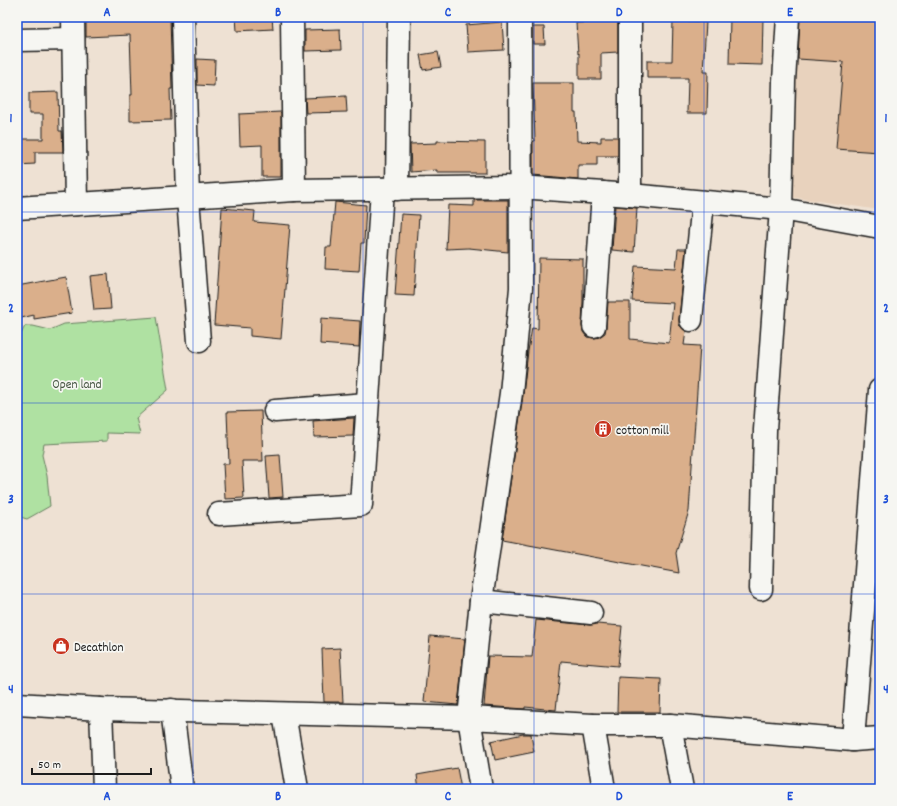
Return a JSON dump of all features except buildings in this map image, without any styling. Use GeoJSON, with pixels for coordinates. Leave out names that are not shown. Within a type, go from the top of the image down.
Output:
{"type":"FeatureCollection","features":[{"type":"Feature","properties":{"kind":"street"},"geometry":{"type":"LineString","coordinates":[[73,17],[76,204]]}},
{"type":"Feature","properties":{"kind":"street"},"geometry":{"type":"LineString","coordinates":[[183,17],[188,198],[199,341]]}},
{"type":"Feature","properties":{"kind":"street"},"geometry":{"type":"LineString","coordinates":[[292,17],[294,190]]}},
{"type":"Feature","properties":{"kind":"street"},"geometry":{"type":"LineString","coordinates":[[219,514],[361,505],[367,404],[389,189],[399,17]]}},
{"type":"Feature","properties":{"kind":"street"},"geometry":{"type":"LineString","coordinates":[[481,789],[469,718],[481,601],[511,393],[520,296],[520,17]]}},
{"type":"Feature","properties":{"kind":"street"},"geometry":{"type":"LineString","coordinates":[[630,17],[630,195]]}},
{"type":"Feature","properties":{"kind":"street"},"geometry":{"type":"LineString","coordinates":[[761,589],[765,430],[782,209],[784,81],[788,17]]}},
{"type":"Feature","properties":{"kind":"street"},"geometry":{"type":"LineString","coordinates":[[17,40],[73,39]]}},
{"type":"Feature","properties":{"kind":"street"},"geometry":{"type":"LineString","coordinates":[[17,208],[294,190],[520,187],[630,195],[782,209],[880,227]]}},
{"type":"Feature","properties":{"kind":"street"},"geometry":{"type":"LineString","coordinates":[[594,326],[603,193]]}},
{"type":"Feature","properties":{"kind":"street"},"geometry":{"type":"LineString","coordinates":[[691,320],[703,202]]}},
{"type":"Feature","properties":{"kind":"street"},"geometry":{"type":"LineString","coordinates":[[853,740],[880,390]]}},
{"type":"Feature","properties":{"kind":"street"},"geometry":{"type":"LineString","coordinates":[[275,411],[367,404]]}},
{"type":"Feature","properties":{"kind":"street"},"geometry":{"type":"LineString","coordinates":[[481,601],[591,613]]}},
{"type":"Feature","properties":{"kind":"street"},"geometry":{"type":"LineString","coordinates":[[17,704],[101,709],[469,718],[592,725],[670,725],[853,740],[880,738]]}},
{"type":"Feature","properties":{"kind":"street"},"geometry":{"type":"LineString","coordinates":[[101,709],[104,789]]}},
{"type":"Feature","properties":{"kind":"street"},"geometry":{"type":"LineString","coordinates":[[172,710],[182,789]]}},
{"type":"Feature","properties":{"kind":"street"},"geometry":{"type":"LineString","coordinates":[[284,714],[297,789]]}},
{"type":"Feature","properties":{"kind":"street"},"geometry":{"type":"LineString","coordinates":[[592,725],[604,789]]}},
{"type":"Feature","properties":{"kind":"street"},"geometry":{"type":"LineString","coordinates":[[670,725],[682,789]]}},
{"type":"Feature","properties":{"kind":"shaded area"},"geometry":{"type":"Polygon","coordinates":[[[795,17],[880,17],[880,210],[790,197],[795,17]]]}},
{"type":"Feature","properties":{"kind":"green space","name":"Open land"},"geometry":{"type":"Polygon","coordinates":[[[156,317],[168,390],[136,418],[140,434],[107,433],[107,441],[44,444],[42,455],[47,476],[50,506],[27,519],[17,516],[17,338],[25,326],[33,326],[50,330],[64,324],[156,317]]]}},
{"type":"Feature","properties":{"kind":"place","name":"cotton mill"},"geometry":{"type":"Point","coordinates":[603,429]}},
{"type":"Feature","properties":{"kind":"place","name":"Decathlon"},"geometry":{"type":"Point","coordinates":[61,646]}}]}
